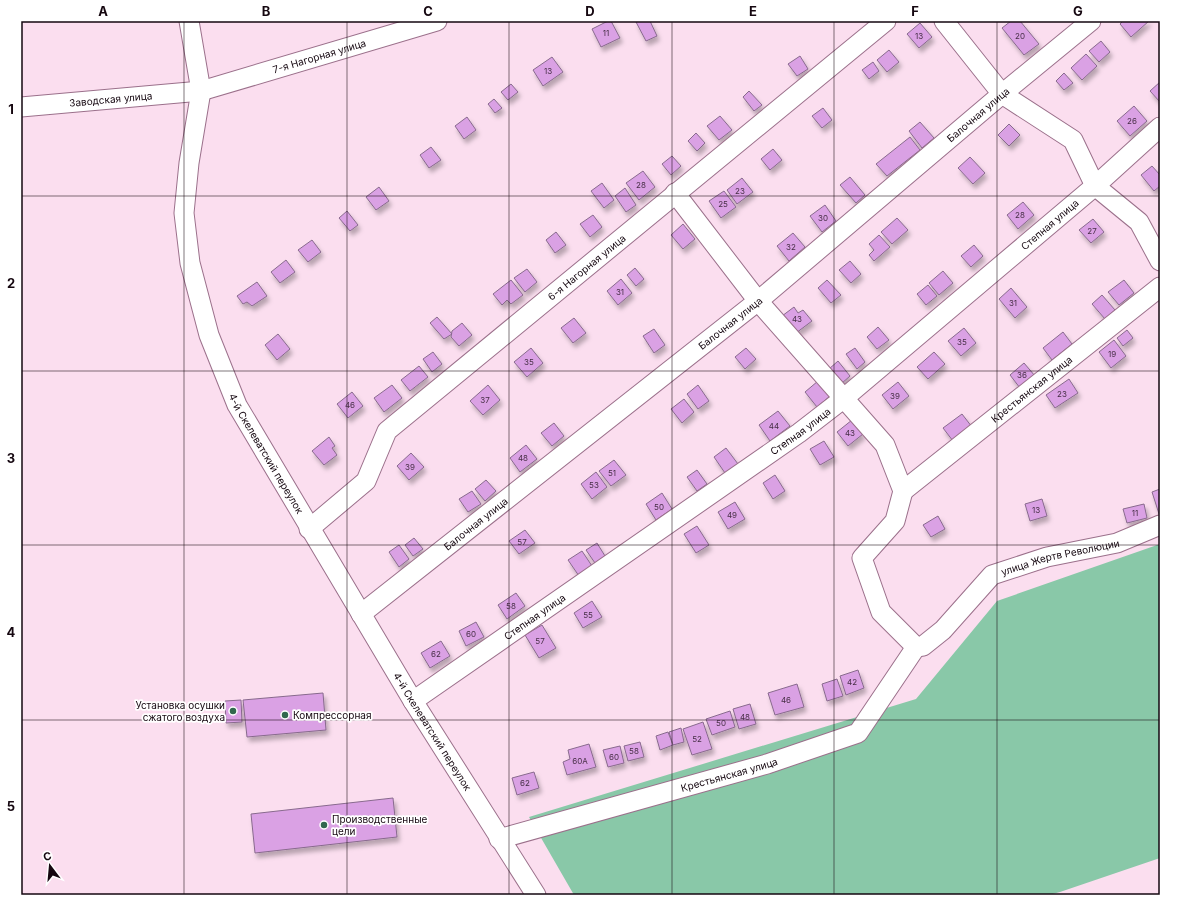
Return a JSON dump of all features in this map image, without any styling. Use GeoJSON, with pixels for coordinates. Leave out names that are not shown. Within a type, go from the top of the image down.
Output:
{"type":"FeatureCollection","features":[{"type":"Feature","properties":{"kind":"street","name":"4-й Скелеватский переулок"},"geometry":{"type":"LineString","coordinates":[[189,21],[201,91],[189,163],[184,213],[190,263],[209,335],[237,405],[413,701],[536,895]]}},
{"type":"Feature","properties":{"kind":"street","name":"7-я Нагорная улица"},"geometry":{"type":"LineString","coordinates":[[201,91],[437,21]]}},
{"type":"Feature","properties":{"kind":"street","name":"6-я Нагорная улица"},"geometry":{"type":"LineString","coordinates":[[310,529],[366,481],[387,431],[886,21]]}},
{"type":"Feature","properties":{"kind":"street"},"geometry":{"type":"LineString","coordinates":[[944,21],[1002,94],[1073,140],[1095,186],[1140,222],[1160,261]]}},
{"type":"Feature","properties":{"kind":"street","name":"Балочная улица"},"geometry":{"type":"LineString","coordinates":[[361,614],[758,301],[1002,94],[1091,21]]}},
{"type":"Feature","properties":{"kind":"street","name":"Заводская улица"},"geometry":{"type":"LineString","coordinates":[[21,107],[201,91]]}},
{"type":"Feature","properties":{"kind":"street","name":"Степная улица"},"geometry":{"type":"LineString","coordinates":[[413,701],[799,433],[844,399],[1095,186],[1160,127]]}},
{"type":"Feature","properties":{"kind":"street"},"geometry":{"type":"LineString","coordinates":[[675,193],[758,301],[885,445],[903,491],[895,521],[862,558],[881,612],[916,647]]}},
{"type":"Feature","properties":{"kind":"street","name":"Крестьянская улица"},"geometry":{"type":"LineString","coordinates":[[903,491],[1160,287]]}},
{"type":"Feature","properties":{"kind":"street","name":"улица Жертв Революции"},"geometry":{"type":"LineString","coordinates":[[916,647],[923,646],[943,630],[992,575],[1047,557],[1117,543],[1160,525]]}},
{"type":"Feature","properties":{"kind":"street","name":"Крестьянская улица"},"geometry":{"type":"LineString","coordinates":[[499,838],[767,764],[858,733],[916,647]]}},
{"type":"Feature","properties":{"kind":"green space"},"geometry":{"type":"Polygon","coordinates":[[[1160,544],[1160,858],[1049,895],[574,895],[529,817],[916,699],[997,601],[1160,544]]]}},
{"type":"Feature","properties":{"kind":"building"},"geometry":{"type":"Polygon","coordinates":[[[611,21],[620,38],[601,47],[592,29],[611,21]]]}},
{"type":"Feature","properties":{"kind":"building"},"geometry":{"type":"Polygon","coordinates":[[[650,21],[657,36],[646,41],[636,22],[650,21]]]}},
{"type":"Feature","properties":{"kind":"building"},"geometry":{"type":"Polygon","coordinates":[[[1011,21],[1020,21],[1039,44],[1024,55],[1002,28],[1011,21]]]}},
{"type":"Feature","properties":{"kind":"building"},"geometry":{"type":"Polygon","coordinates":[[[1123,21],[1149,21],[1131,37],[1120,24],[1123,21]]]}},
{"type":"Feature","properties":{"kind":"building"},"geometry":{"type":"Polygon","coordinates":[[[920,23],[932,37],[919,48],[907,34],[920,23]]]}},
{"type":"Feature","properties":{"kind":"building"},"geometry":{"type":"Polygon","coordinates":[[[1101,41],[1110,52],[1099,62],[1089,51],[1101,41]]]}},
{"type":"Feature","properties":{"kind":"building"},"geometry":{"type":"Polygon","coordinates":[[[889,50],[899,62],[887,72],[877,60],[889,50]]]}},
{"type":"Feature","properties":{"kind":"building"},"geometry":{"type":"Polygon","coordinates":[[[1086,54],[1097,66],[1082,80],[1071,68],[1086,54]]]}},
{"type":"Feature","properties":{"kind":"building"},"geometry":{"type":"Polygon","coordinates":[[[800,56],[808,69],[797,76],[788,64],[800,56]]]}},
{"type":"Feature","properties":{"kind":"building"},"geometry":{"type":"Polygon","coordinates":[[[552,57],[563,72],[543,86],[533,70],[552,57]]]}},
{"type":"Feature","properties":{"kind":"building"},"geometry":{"type":"Polygon","coordinates":[[[873,62],[879,71],[869,79],[862,70],[873,62]]]}},
{"type":"Feature","properties":{"kind":"building"},"geometry":{"type":"Polygon","coordinates":[[[1064,73],[1073,83],[1064,90],[1056,81],[1064,73]]]}},
{"type":"Feature","properties":{"kind":"building"},"geometry":{"type":"Polygon","coordinates":[[[1160,82],[1160,102],[1150,91],[1160,82]]]}},
{"type":"Feature","properties":{"kind":"building"},"geometry":{"type":"Polygon","coordinates":[[[511,84],[518,92],[508,100],[501,92],[511,84]]]}},
{"type":"Feature","properties":{"kind":"building"},"geometry":{"type":"Polygon","coordinates":[[[749,91],[762,105],[754,111],[743,97],[749,91]]]}},
{"type":"Feature","properties":{"kind":"building"},"geometry":{"type":"Polygon","coordinates":[[[494,99],[502,108],[495,113],[488,104],[494,99]]]}},
{"type":"Feature","properties":{"kind":"building"},"geometry":{"type":"Polygon","coordinates":[[[1134,106],[1147,121],[1130,136],[1117,121],[1134,106]]]}},
{"type":"Feature","properties":{"kind":"building"},"geometry":{"type":"Polygon","coordinates":[[[823,108],[832,120],[822,128],[812,116],[823,108]]]}},
{"type":"Feature","properties":{"kind":"building"},"geometry":{"type":"Polygon","coordinates":[[[720,116],[732,130],[719,140],[707,126],[720,116]]]}},
{"type":"Feature","properties":{"kind":"building"},"geometry":{"type":"Polygon","coordinates":[[[467,117],[476,130],[464,139],[455,126],[467,117]]]}},
{"type":"Feature","properties":{"kind":"building"},"geometry":{"type":"Polygon","coordinates":[[[920,122],[934,138],[922,148],[909,131],[920,122]]]}},
{"type":"Feature","properties":{"kind":"building"},"geometry":{"type":"Polygon","coordinates":[[[1009,124],[1020,135],[1009,146],[998,135],[1009,124]]]}},
{"type":"Feature","properties":{"kind":"building"},"geometry":{"type":"Polygon","coordinates":[[[696,133],[705,143],[697,151],[688,141],[696,133]]]}},
{"type":"Feature","properties":{"kind":"building"},"geometry":{"type":"Polygon","coordinates":[[[910,137],[920,150],[887,176],[876,164],[910,137]]]}},
{"type":"Feature","properties":{"kind":"building"},"geometry":{"type":"Polygon","coordinates":[[[431,147],[441,160],[429,168],[420,155],[431,147]]]}},
{"type":"Feature","properties":{"kind":"building"},"geometry":{"type":"Polygon","coordinates":[[[773,149],[782,160],[770,170],[761,159],[773,149]]]}},
{"type":"Feature","properties":{"kind":"building"},"geometry":{"type":"Polygon","coordinates":[[[672,156],[681,166],[671,175],[662,164],[672,156]]]}},
{"type":"Feature","properties":{"kind":"building"},"geometry":{"type":"Polygon","coordinates":[[[970,157],[985,173],[973,184],[958,168],[970,157]]]}},
{"type":"Feature","properties":{"kind":"building"},"geometry":{"type":"Polygon","coordinates":[[[1152,166],[1160,175],[1160,186],[1154,191],[1141,175],[1152,166]]]}},
{"type":"Feature","properties":{"kind":"building"},"geometry":{"type":"Polygon","coordinates":[[[643,171],[655,187],[639,200],[626,183],[643,171]]]}},
{"type":"Feature","properties":{"kind":"building"},"geometry":{"type":"Polygon","coordinates":[[[850,177],[865,195],[856,203],[840,185],[850,177]]]}},
{"type":"Feature","properties":{"kind":"building"},"geometry":{"type":"Polygon","coordinates":[[[742,178],[753,192],[737,204],[727,190],[742,178]]]}},
{"type":"Feature","properties":{"kind":"building"},"geometry":{"type":"Polygon","coordinates":[[[602,183],[614,200],[604,208],[591,191],[602,183]]]}},
{"type":"Feature","properties":{"kind":"building"},"geometry":{"type":"Polygon","coordinates":[[[379,187],[389,201],[376,210],[366,197],[379,187]]]}},
{"type":"Feature","properties":{"kind":"building"},"geometry":{"type":"Polygon","coordinates":[[[625,188],[636,205],[626,212],[615,196],[625,188]]]}},
{"type":"Feature","properties":{"kind":"building"},"geometry":{"type":"Polygon","coordinates":[[[724,191],[736,207],[721,218],[709,201],[724,191]]]}},
{"type":"Feature","properties":{"kind":"building"},"geometry":{"type":"Polygon","coordinates":[[[1023,202],[1034,215],[1018,229],[1007,215],[1023,202]]]}},
{"type":"Feature","properties":{"kind":"building"},"geometry":{"type":"Polygon","coordinates":[[[825,205],[836,221],[822,232],[810,216],[825,205]]]}},
{"type":"Feature","properties":{"kind":"building"},"geometry":{"type":"Polygon","coordinates":[[[347,211],[358,225],[350,231],[339,218],[347,211]]]}},
{"type":"Feature","properties":{"kind":"building"},"geometry":{"type":"Polygon","coordinates":[[[593,215],[602,227],[590,237],[580,224],[593,215]]]}},
{"type":"Feature","properties":{"kind":"building"},"geometry":{"type":"Polygon","coordinates":[[[897,218],[908,230],[892,244],[881,232],[897,218]]]}},
{"type":"Feature","properties":{"kind":"building"},"geometry":{"type":"Polygon","coordinates":[[[1093,219],[1104,232],[1091,243],[1079,230],[1093,219]]]}},
{"type":"Feature","properties":{"kind":"building"},"geometry":{"type":"Polygon","coordinates":[[[683,224],[695,239],[683,249],[671,235],[683,224]]]}},
{"type":"Feature","properties":{"kind":"building"},"geometry":{"type":"Polygon","coordinates":[[[556,232],[566,245],[555,253],[546,240],[556,232]]]}},
{"type":"Feature","properties":{"kind":"building"},"geometry":{"type":"Polygon","coordinates":[[[793,233],[805,247],[789,261],[777,246],[793,233]]]}},
{"type":"Feature","properties":{"kind":"building"},"geometry":{"type":"Polygon","coordinates":[[[879,235],[890,247],[874,261],[869,255],[874,250],[869,244],[879,235]]]}},
{"type":"Feature","properties":{"kind":"building"},"geometry":{"type":"Polygon","coordinates":[[[312,240],[321,252],[308,262],[298,250],[312,240]]]}},
{"type":"Feature","properties":{"kind":"building"},"geometry":{"type":"Polygon","coordinates":[[[974,245],[983,256],[971,267],[961,256],[974,245]]]}},
{"type":"Feature","properties":{"kind":"building"},"geometry":{"type":"Polygon","coordinates":[[[286,260],[295,272],[280,283],[271,272],[286,260]]]}},
{"type":"Feature","properties":{"kind":"building"},"geometry":{"type":"Polygon","coordinates":[[[850,261],[861,274],[851,283],[839,270],[850,261]]]}},
{"type":"Feature","properties":{"kind":"building"},"geometry":{"type":"Polygon","coordinates":[[[635,268],[644,279],[636,286],[627,275],[635,268]]]}},
{"type":"Feature","properties":{"kind":"building"},"geometry":{"type":"Polygon","coordinates":[[[527,269],[537,282],[525,292],[514,278],[527,269]]]}},
{"type":"Feature","properties":{"kind":"building"},"geometry":{"type":"Polygon","coordinates":[[[943,271],[953,283],[939,295],[929,283],[943,271]]]}},
{"type":"Feature","properties":{"kind":"building"},"geometry":{"type":"Polygon","coordinates":[[[621,279],[632,293],[618,305],[607,291],[621,279]]]}},
{"type":"Feature","properties":{"kind":"building"},"geometry":{"type":"Polygon","coordinates":[[[511,280],[523,295],[511,304],[507,300],[502,305],[493,294],[511,280]]]}},
{"type":"Feature","properties":{"kind":"building"},"geometry":{"type":"Polygon","coordinates":[[[827,280],[841,295],[831,303],[818,288],[827,280]]]}},
{"type":"Feature","properties":{"kind":"building"},"geometry":{"type":"Polygon","coordinates":[[[1124,280],[1134,293],[1119,305],[1108,292],[1124,280]]]}},
{"type":"Feature","properties":{"kind":"building"},"geometry":{"type":"Polygon","coordinates":[[[257,282],[267,296],[252,306],[247,302],[243,304],[237,296],[257,282]]]}},
{"type":"Feature","properties":{"kind":"building"},"geometry":{"type":"Polygon","coordinates":[[[928,285],[937,296],[926,305],[917,294],[928,285]]]}},
{"type":"Feature","properties":{"kind":"building"},"geometry":{"type":"Polygon","coordinates":[[[1011,288],[1027,307],[1015,318],[999,299],[1011,288]]]}},
{"type":"Feature","properties":{"kind":"building"},"geometry":{"type":"Polygon","coordinates":[[[1102,295],[1115,310],[1105,319],[1092,304],[1102,295]]]}},
{"type":"Feature","properties":{"kind":"building"},"geometry":{"type":"Polygon","coordinates":[[[794,307],[798,313],[803,310],[812,321],[796,333],[782,316],[794,307]]]}},
{"type":"Feature","properties":{"kind":"building"},"geometry":{"type":"Polygon","coordinates":[[[437,317],[452,334],[444,339],[430,323],[437,317]]]}},
{"type":"Feature","properties":{"kind":"building"},"geometry":{"type":"Polygon","coordinates":[[[574,318],[586,333],[573,343],[561,328],[574,318]]]}},
{"type":"Feature","properties":{"kind":"building"},"geometry":{"type":"Polygon","coordinates":[[[462,323],[472,335],[459,346],[451,337],[452,331],[462,323]]]}},
{"type":"Feature","properties":{"kind":"building"},"geometry":{"type":"Polygon","coordinates":[[[878,327],[889,340],[877,349],[867,337],[878,327]]]}},
{"type":"Feature","properties":{"kind":"building"},"geometry":{"type":"Polygon","coordinates":[[[964,328],[976,343],[961,356],[948,341],[964,328]]]}},
{"type":"Feature","properties":{"kind":"building"},"geometry":{"type":"Polygon","coordinates":[[[654,329],[665,345],[654,353],[643,336],[654,329]]]}},
{"type":"Feature","properties":{"kind":"building"},"geometry":{"type":"Polygon","coordinates":[[[1127,330],[1133,338],[1123,346],[1117,338],[1127,330]]]}},
{"type":"Feature","properties":{"kind":"building"},"geometry":{"type":"Polygon","coordinates":[[[1063,332],[1072,344],[1052,360],[1043,348],[1063,332]]]}},
{"type":"Feature","properties":{"kind":"building"},"geometry":{"type":"Polygon","coordinates":[[[278,334],[290,349],[277,360],[265,345],[278,334]]]}},
{"type":"Feature","properties":{"kind":"building"},"geometry":{"type":"Polygon","coordinates":[[[1114,340],[1126,356],[1111,368],[1099,352],[1114,340]]]}},
{"type":"Feature","properties":{"kind":"building"},"geometry":{"type":"Polygon","coordinates":[[[531,348],[543,363],[527,377],[514,362],[531,348]]]}},
{"type":"Feature","properties":{"kind":"building"},"geometry":{"type":"Polygon","coordinates":[[[746,348],[756,359],[745,369],[735,357],[746,348]]]}},
{"type":"Feature","properties":{"kind":"building"},"geometry":{"type":"Polygon","coordinates":[[[855,348],[865,362],[857,369],[846,354],[855,348]]]}},
{"type":"Feature","properties":{"kind":"building"},"geometry":{"type":"Polygon","coordinates":[[[433,352],[442,364],[432,372],[423,359],[433,352]]]}},
{"type":"Feature","properties":{"kind":"building"},"geometry":{"type":"Polygon","coordinates":[[[934,352],[945,364],[928,379],[917,367],[934,352]]]}},
{"type":"Feature","properties":{"kind":"building"},"geometry":{"type":"Polygon","coordinates":[[[838,361],[850,376],[841,384],[829,369],[838,361]]]}},
{"type":"Feature","properties":{"kind":"building"},"geometry":{"type":"Polygon","coordinates":[[[1024,363],[1035,376],[1020,388],[1010,375],[1024,363]]]}},
{"type":"Feature","properties":{"kind":"building"},"geometry":{"type":"Polygon","coordinates":[[[419,366],[428,377],[410,391],[401,380],[419,366]]]}},
{"type":"Feature","properties":{"kind":"building"},"geometry":{"type":"Polygon","coordinates":[[[1069,379],[1078,393],[1055,408],[1046,395],[1069,379]]]}},
{"type":"Feature","properties":{"kind":"building"},"geometry":{"type":"Polygon","coordinates":[[[818,381],[830,396],[817,407],[805,392],[818,381]]]}},
{"type":"Feature","properties":{"kind":"building"},"geometry":{"type":"Polygon","coordinates":[[[898,382],[909,396],[893,409],[882,395],[898,382]]]}},
{"type":"Feature","properties":{"kind":"building"},"geometry":{"type":"Polygon","coordinates":[[[392,385],[402,398],[384,412],[374,398],[392,385]]]}},
{"type":"Feature","properties":{"kind":"building"},"geometry":{"type":"Polygon","coordinates":[[[488,385],[500,400],[483,415],[470,401],[488,385]]]}},
{"type":"Feature","properties":{"kind":"building"},"geometry":{"type":"Polygon","coordinates":[[[698,385],[709,401],[698,409],[687,394],[698,385]]]}},
{"type":"Feature","properties":{"kind":"building"},"geometry":{"type":"Polygon","coordinates":[[[352,392],[363,406],[348,418],[337,404],[352,392]]]}},
{"type":"Feature","properties":{"kind":"building"},"geometry":{"type":"Polygon","coordinates":[[[684,399],[694,412],[682,423],[671,409],[684,399]]]}},
{"type":"Feature","properties":{"kind":"building"},"geometry":{"type":"Polygon","coordinates":[[[778,411],[790,426],[770,441],[759,425],[778,411]]]}},
{"type":"Feature","properties":{"kind":"building"},"geometry":{"type":"Polygon","coordinates":[[[962,414],[972,427],[953,441],[943,428],[962,414]]]}},
{"type":"Feature","properties":{"kind":"building"},"geometry":{"type":"Polygon","coordinates":[[[852,420],[863,434],[848,446],[837,432],[852,420]]]}},
{"type":"Feature","properties":{"kind":"building"},"geometry":{"type":"Polygon","coordinates":[[[554,423],[564,436],[552,446],[541,433],[554,423]]]}},
{"type":"Feature","properties":{"kind":"building"},"geometry":{"type":"Polygon","coordinates":[[[329,437],[335,446],[332,448],[337,455],[324,465],[312,451],[329,437]]]}},
{"type":"Feature","properties":{"kind":"building"},"geometry":{"type":"Polygon","coordinates":[[[824,441],[834,457],[820,465],[810,449],[824,441]]]}},
{"type":"Feature","properties":{"kind":"building"},"geometry":{"type":"Polygon","coordinates":[[[526,445],[537,459],[520,472],[510,458],[526,445]]]}},
{"type":"Feature","properties":{"kind":"building"},"geometry":{"type":"Polygon","coordinates":[[[726,448],[738,464],[725,473],[714,457],[726,448]]]}},
{"type":"Feature","properties":{"kind":"building"},"geometry":{"type":"Polygon","coordinates":[[[411,453],[424,467],[409,480],[397,466],[411,453]]]}},
{"type":"Feature","properties":{"kind":"building"},"geometry":{"type":"Polygon","coordinates":[[[614,460],[626,475],[611,486],[599,471],[614,460]]]}},
{"type":"Feature","properties":{"kind":"building"},"geometry":{"type":"Polygon","coordinates":[[[697,470],[707,484],[697,491],[687,477],[697,470]]]}},
{"type":"Feature","properties":{"kind":"building"},"geometry":{"type":"Polygon","coordinates":[[[596,472],[607,487],[592,499],[581,484],[596,472]]]}},
{"type":"Feature","properties":{"kind":"building"},"geometry":{"type":"Polygon","coordinates":[[[775,475],[785,491],[773,499],[763,483],[775,475]]]}},
{"type":"Feature","properties":{"kind":"building"},"geometry":{"type":"Polygon","coordinates":[[[486,480],[496,491],[485,501],[475,489],[486,480]]]}},
{"type":"Feature","properties":{"kind":"building"},"geometry":{"type":"Polygon","coordinates":[[[1160,489],[1160,517],[1152,492],[1160,489]]]}},
{"type":"Feature","properties":{"kind":"building"},"geometry":{"type":"Polygon","coordinates":[[[472,491],[481,504],[468,512],[459,499],[472,491]]]}},
{"type":"Feature","properties":{"kind":"building"},"geometry":{"type":"Polygon","coordinates":[[[662,493],[672,509],[656,520],[646,504],[662,493]]]}},
{"type":"Feature","properties":{"kind":"building"},"geometry":{"type":"Polygon","coordinates":[[[1042,499],[1047,516],[1030,521],[1025,504],[1042,499]]]}},
{"type":"Feature","properties":{"kind":"building"},"geometry":{"type":"Polygon","coordinates":[[[735,502],[745,519],[728,529],[718,512],[735,502]]]}},
{"type":"Feature","properties":{"kind":"building"},"geometry":{"type":"Polygon","coordinates":[[[1144,504],[1147,518],[1127,523],[1123,509],[1144,504]]]}},
{"type":"Feature","properties":{"kind":"building"},"geometry":{"type":"Polygon","coordinates":[[[938,516],[945,529],[931,537],[923,525],[938,516]]]}},
{"type":"Feature","properties":{"kind":"building"},"geometry":{"type":"Polygon","coordinates":[[[697,526],[709,545],[696,553],[684,534],[697,526]]]}},
{"type":"Feature","properties":{"kind":"building"},"geometry":{"type":"Polygon","coordinates":[[[525,530],[535,543],[519,554],[509,541],[525,530]]]}},
{"type":"Feature","properties":{"kind":"building"},"geometry":{"type":"Polygon","coordinates":[[[414,538],[423,549],[413,556],[405,545],[414,538]]]}},
{"type":"Feature","properties":{"kind":"building"},"geometry":{"type":"Polygon","coordinates":[[[597,543],[605,556],[595,563],[586,550],[597,543]]]}},
{"type":"Feature","properties":{"kind":"building"},"geometry":{"type":"Polygon","coordinates":[[[399,545],[409,559],[399,567],[389,552],[399,545]]]}},
{"type":"Feature","properties":{"kind":"building"},"geometry":{"type":"Polygon","coordinates":[[[582,551],[592,566],[579,576],[568,560],[582,551]]]}},
{"type":"Feature","properties":{"kind":"building"},"geometry":{"type":"Polygon","coordinates":[[[516,593],[525,606],[507,619],[498,605],[516,593]]]}},
{"type":"Feature","properties":{"kind":"building"},"geometry":{"type":"Polygon","coordinates":[[[592,601],[602,617],[583,628],[574,613],[592,601]]]}},
{"type":"Feature","properties":{"kind":"building"},"geometry":{"type":"Polygon","coordinates":[[[476,622],[484,637],[466,646],[459,631],[476,622]]]}},
{"type":"Feature","properties":{"kind":"building"},"geometry":{"type":"Polygon","coordinates":[[[542,625],[556,648],[539,658],[525,635],[542,625]]]}},
{"type":"Feature","properties":{"kind":"building"},"geometry":{"type":"Polygon","coordinates":[[[441,641],[450,656],[430,668],[421,653],[441,641]]]}},
{"type":"Feature","properties":{"kind":"building"},"geometry":{"type":"Polygon","coordinates":[[[858,670],[864,688],[846,695],[840,676],[858,670]]]}},
{"type":"Feature","properties":{"kind":"building"},"geometry":{"type":"Polygon","coordinates":[[[837,679],[843,696],[827,701],[822,684],[837,679]]]}},
{"type":"Feature","properties":{"kind":"building"},"geometry":{"type":"Polygon","coordinates":[[[797,684],[804,707],[775,715],[768,693],[797,684]]]}},
{"type":"Feature","properties":{"kind":"building","name":"Компрессорная"},"geometry":{"type":"Polygon","coordinates":[[[323,693],[326,730],[247,737],[243,700],[323,693]]]}},
{"type":"Feature","properties":{"kind":"building","name":"Установка осушки сжатого воздуха"},"geometry":{"type":"Polygon","coordinates":[[[241,700],[242,722],[226,723],[225,701],[241,700]]]}},
{"type":"Feature","properties":{"kind":"building"},"geometry":{"type":"Polygon","coordinates":[[[750,704],[756,724],[739,729],[733,709],[750,704]]]}},
{"type":"Feature","properties":{"kind":"building"},"geometry":{"type":"Polygon","coordinates":[[[730,711],[735,727],[712,735],[706,719],[730,711]]]}},
{"type":"Feature","properties":{"kind":"building"},"geometry":{"type":"Polygon","coordinates":[[[703,722],[712,749],[692,755],[683,729],[703,722]]]}},
{"type":"Feature","properties":{"kind":"building"},"geometry":{"type":"Polygon","coordinates":[[[681,728],[684,742],[673,745],[669,732],[681,728]]]}},
{"type":"Feature","properties":{"kind":"building"},"geometry":{"type":"Polygon","coordinates":[[[668,732],[673,745],[660,750],[656,736],[668,732]]]}},
{"type":"Feature","properties":{"kind":"building"},"geometry":{"type":"Polygon","coordinates":[[[640,742],[644,757],[628,761],[624,746],[640,742]]]}},
{"type":"Feature","properties":{"kind":"building"},"geometry":{"type":"Polygon","coordinates":[[[589,744],[596,767],[567,775],[563,762],[570,759],[568,750],[589,744]]]}},
{"type":"Feature","properties":{"kind":"building"},"geometry":{"type":"Polygon","coordinates":[[[620,746],[624,763],[608,767],[603,750],[620,746]]]}},
{"type":"Feature","properties":{"kind":"building"},"geometry":{"type":"Polygon","coordinates":[[[534,772],[539,788],[517,795],[512,778],[534,772]]]}},
{"type":"Feature","properties":{"kind":"building","name":"Производственные цели"},"geometry":{"type":"Polygon","coordinates":[[[393,798],[397,837],[255,853],[251,814],[393,798]]]}},
{"type":"Feature","properties":{"kind":"place","name":"Установка осушки сжатого воздуха"},"geometry":{"type":"Point","coordinates":[233,711]}},
{"type":"Feature","properties":{"kind":"place","name":"Компрессорная"},"geometry":{"type":"Point","coordinates":[285,715]}},
{"type":"Feature","properties":{"kind":"place","name":"Производственные цели"},"geometry":{"type":"Point","coordinates":[324,825]}}]}
